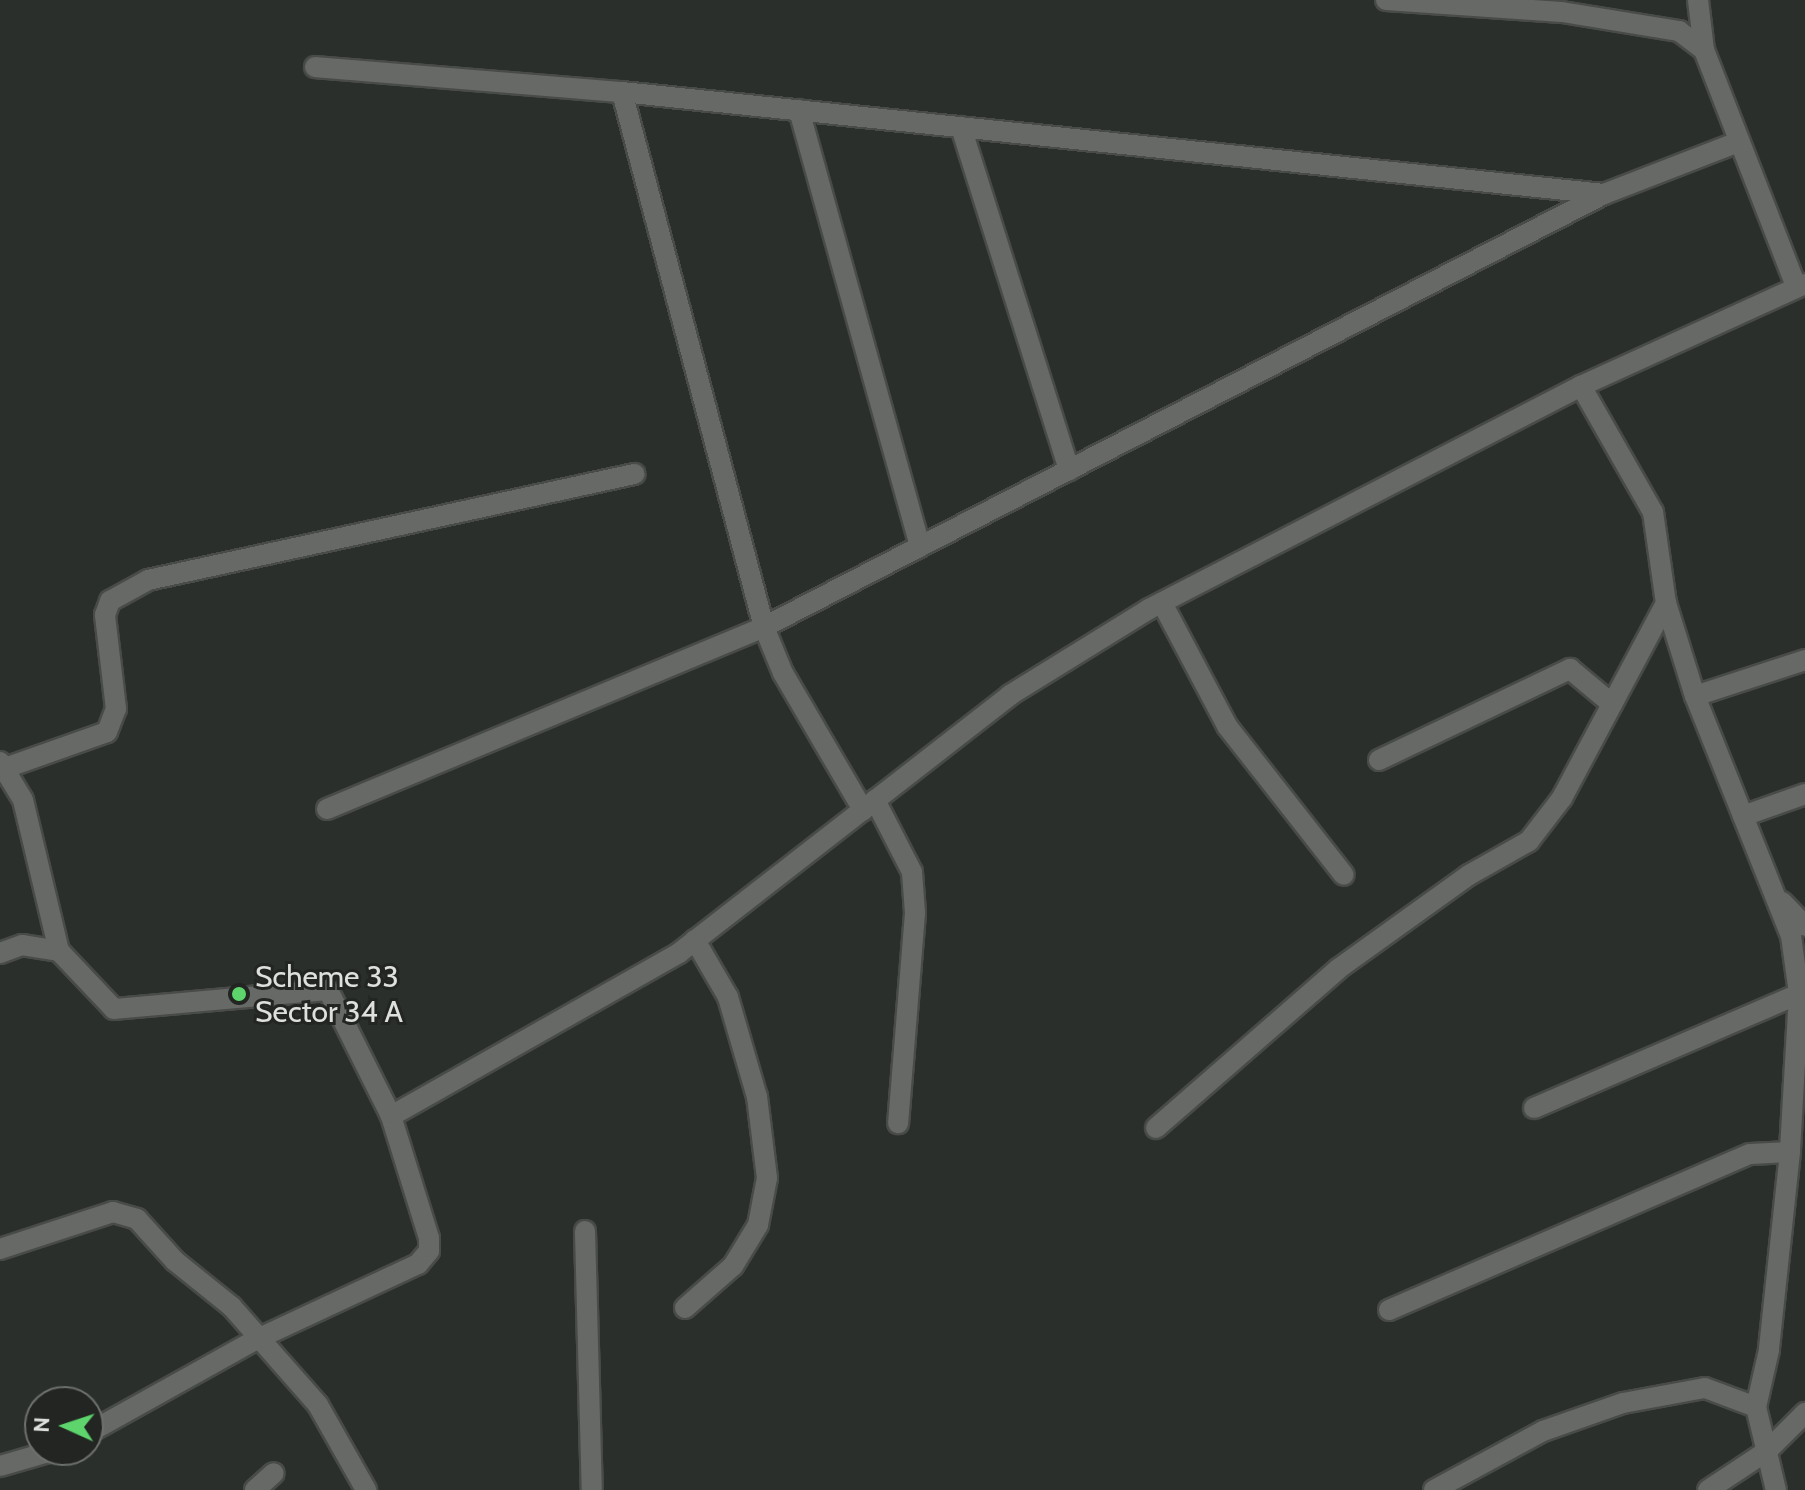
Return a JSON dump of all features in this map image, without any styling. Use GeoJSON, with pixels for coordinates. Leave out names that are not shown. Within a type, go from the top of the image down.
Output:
{"type":"FeatureCollection","features":[{"type":"Feature","properties":{"kind":"street"},"geometry":{"type":"LineString","coordinates":[[1386,0],[1561,6],[1679,31],[1704,50]]}},
{"type":"Feature","properties":{"kind":"street"},"geometry":{"type":"LineString","coordinates":[[391,1116],[695,940],[1010,695],[1162,603],[1581,386],[1801,285],[1738,142],[1704,50],[1698,0]]}},
{"type":"Feature","properties":{"kind":"street"},"geometry":{"type":"LineString","coordinates":[[315,67],[622,92],[1604,194]]}},
{"type":"Feature","properties":{"kind":"street"},"geometry":{"type":"LineString","coordinates":[[622,92],[764,627],[783,673],[912,872],[915,913],[898,1123]]}},
{"type":"Feature","properties":{"kind":"street"},"geometry":{"type":"LineString","coordinates":[[799,110],[920,547]]}},
{"type":"Feature","properties":{"kind":"street"},"geometry":{"type":"LineString","coordinates":[[961,127],[1069,470]]}},
{"type":"Feature","properties":{"kind":"street"},"geometry":{"type":"LineString","coordinates":[[327,809],[764,627],[1604,194],[1738,142]]}},
{"type":"Feature","properties":{"kind":"street"},"geometry":{"type":"LineString","coordinates":[[1581,386],[1653,512],[1666,603],[1695,696],[1791,936],[1799,994],[1790,1152],[1769,1350],[1756,1407],[1776,1490]]}},
{"type":"Feature","properties":{"kind":"street"},"geometry":{"type":"LineString","coordinates":[[104,1424],[257,1339],[418,1264],[429,1251],[391,1116],[328,990],[114,1009],[59,951],[23,800],[4,764],[107,732],[116,709],[105,615],[110,601],[148,580],[635,474]]}},
{"type":"Feature","properties":{"kind":"street"},"geometry":{"type":"LineString","coordinates":[[1162,603],[1227,726],[1344,875]]}},
{"type":"Feature","properties":{"kind":"street"},"geometry":{"type":"LineString","coordinates":[[1156,1128],[1338,969],[1469,875],[1529,841],[1562,798],[1666,603]]}},
{"type":"Feature","properties":{"kind":"street"},"geometry":{"type":"LineString","coordinates":[[1695,696],[1805,660]]}},
{"type":"Feature","properties":{"kind":"street"},"geometry":{"type":"LineString","coordinates":[[1379,760],[1570,669],[1612,704]]}},
{"type":"Feature","properties":{"kind":"street"},"geometry":{"type":"LineString","coordinates":[[1743,816],[1805,794]]}},
{"type":"Feature","properties":{"kind":"street"},"geometry":{"type":"LineString","coordinates":[[1774,893],[1805,926]]}},
{"type":"Feature","properties":{"kind":"street"},"geometry":{"type":"LineString","coordinates":[[685,1308],[733,1266],[758,1225],[767,1178],[757,1097],[728,997],[695,940]]}},
{"type":"Feature","properties":{"kind":"street"},"geometry":{"type":"LineString","coordinates":[[0,953],[22,945],[59,951]]}},
{"type":"Feature","properties":{"kind":"street"},"geometry":{"type":"LineString","coordinates":[[1534,1108],[1799,994]]}},
{"type":"Feature","properties":{"kind":"street"},"geometry":{"type":"LineString","coordinates":[[1389,1310],[1750,1154],[1790,1152]]}},
{"type":"Feature","properties":{"kind":"street"},"geometry":{"type":"LineString","coordinates":[[0,1249],[113,1212],[137,1219],[175,1261],[232,1307],[318,1405],[366,1490]]}},
{"type":"Feature","properties":{"kind":"street"},"geometry":{"type":"LineString","coordinates":[[585,1231],[592,1490]]}},
{"type":"Feature","properties":{"kind":"street"},"geometry":{"type":"LineString","coordinates":[[1434,1490],[1543,1431],[1623,1403],[1705,1388],[1756,1407]]}},
{"type":"Feature","properties":{"kind":"street"},"geometry":{"type":"LineString","coordinates":[[1708,1490],[1767,1451],[1805,1413]]}},
{"type":"Feature","properties":{"kind":"street"},"geometry":{"type":"LineString","coordinates":[[0,1466],[24,1459]]}},
{"type":"Feature","properties":{"kind":"street"},"geometry":{"type":"LineString","coordinates":[[255,1490],[274,1473]]}},
{"type":"Feature","properties":{"kind":"place","name":"Scheme 33 Sector 34 A"},"geometry":{"type":"Point","coordinates":[239,994]}}]}
